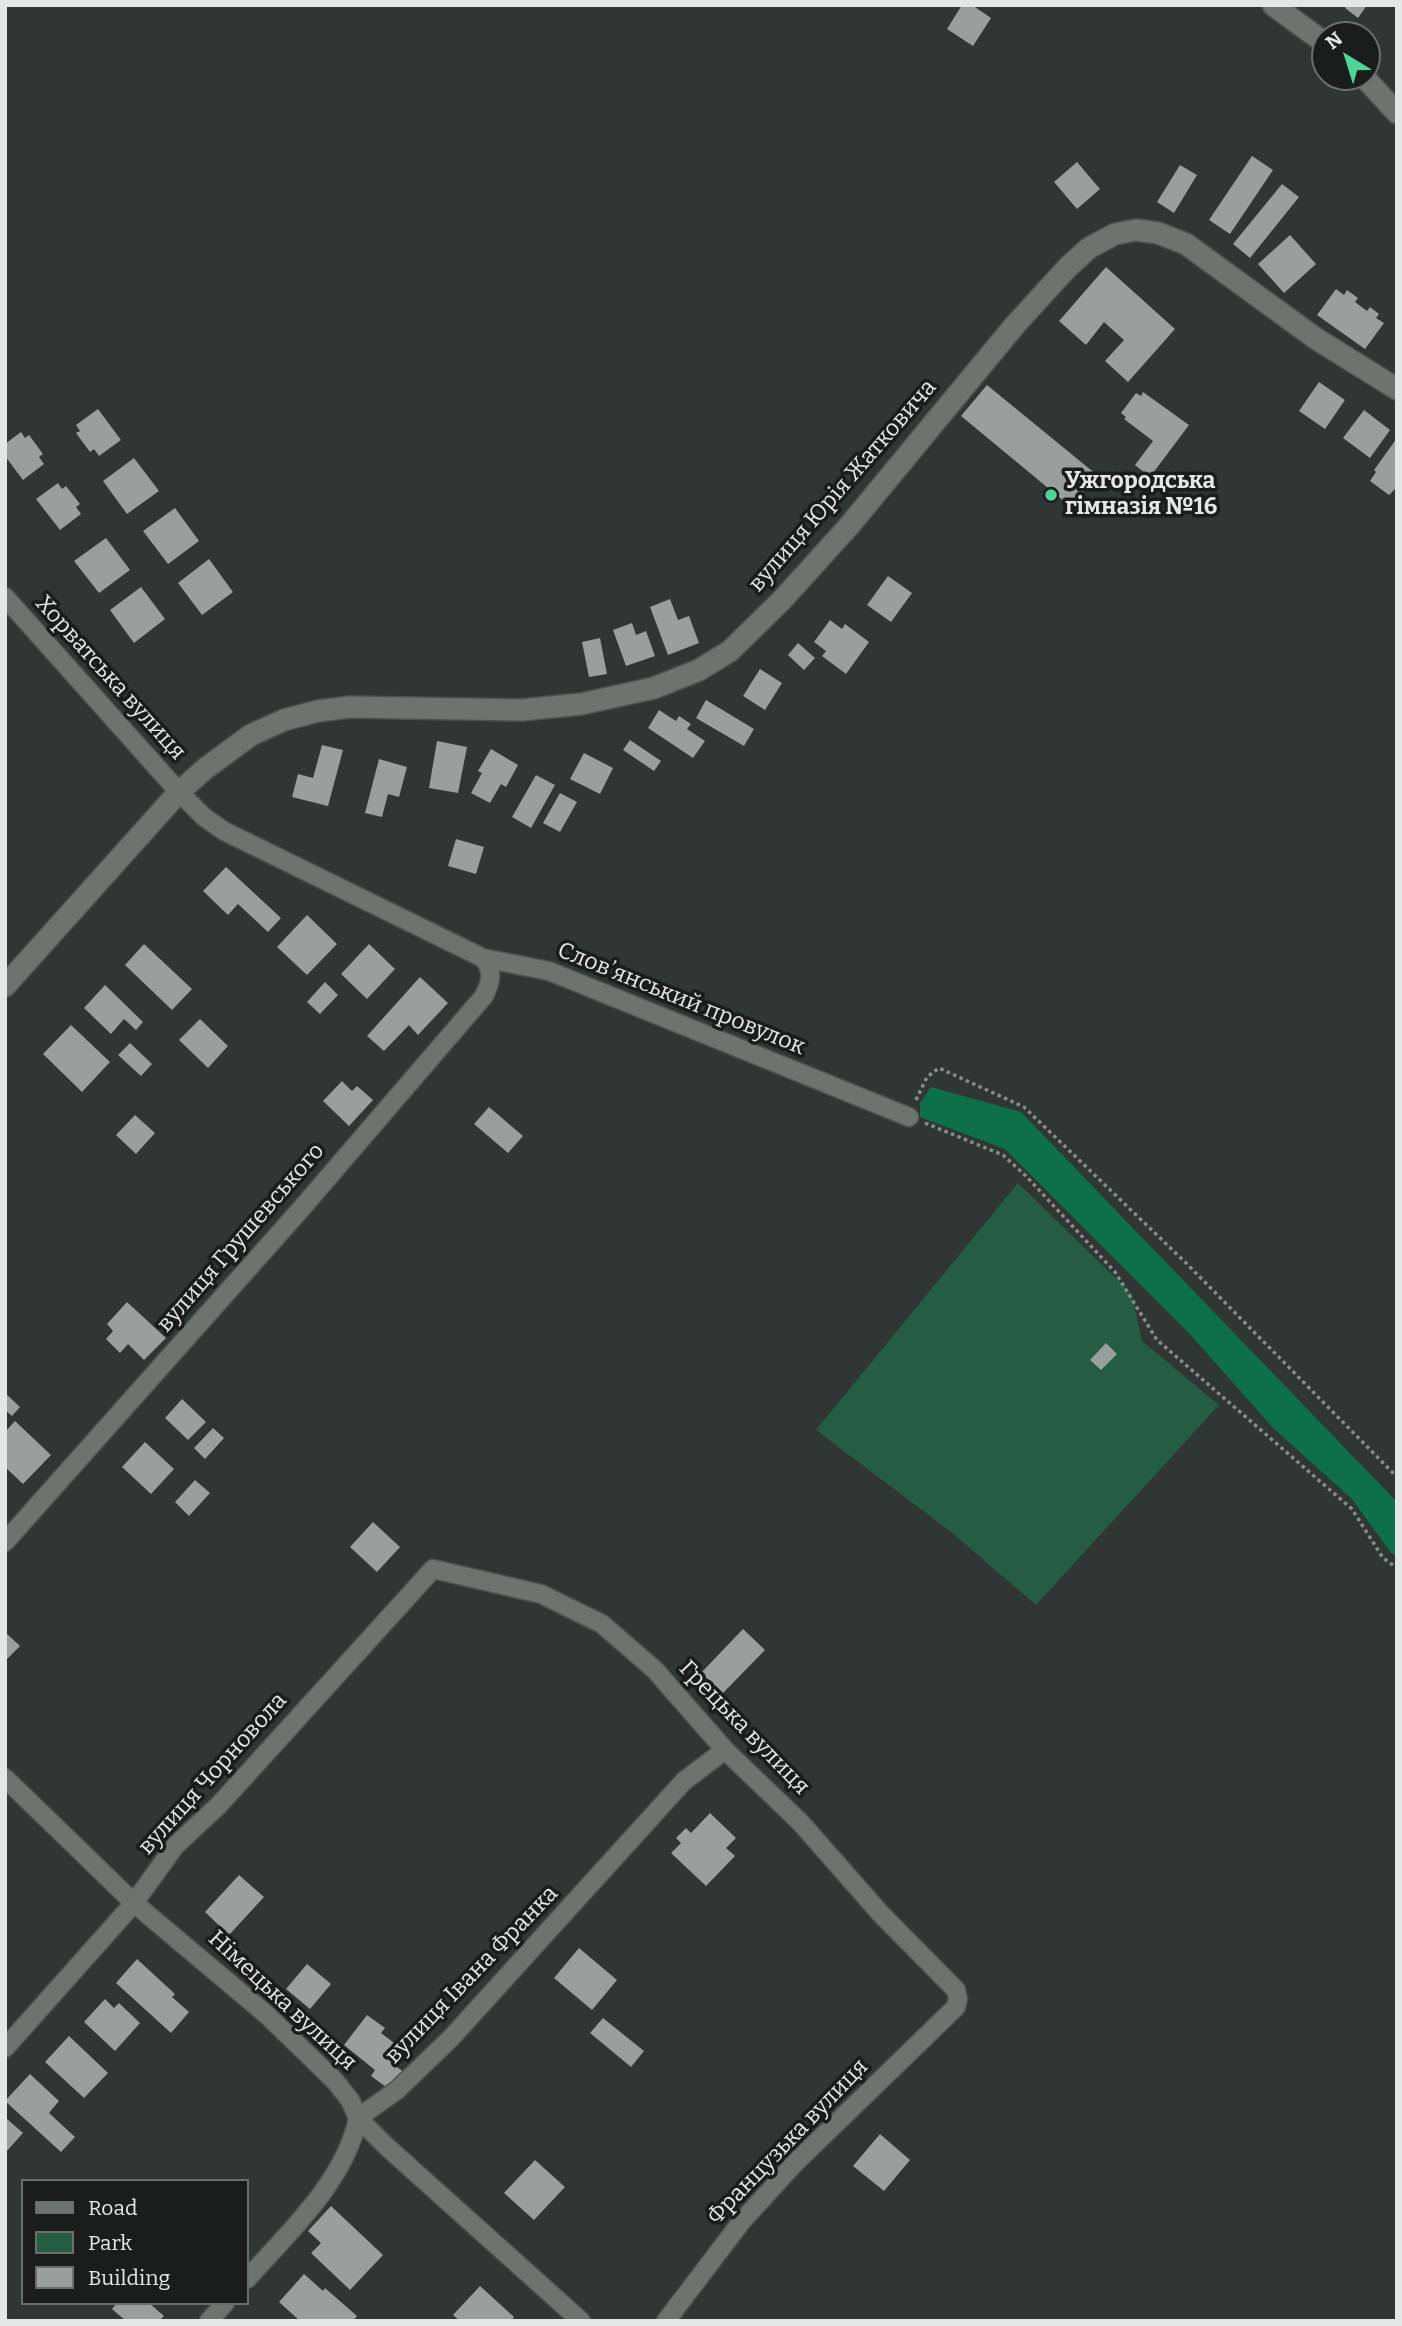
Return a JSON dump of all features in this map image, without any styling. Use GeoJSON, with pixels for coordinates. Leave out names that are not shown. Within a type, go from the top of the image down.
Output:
{"type":"FeatureCollection","features":[{"type":"Feature","properties":{"kind":"street"},"geometry":{"type":"LineString","coordinates":[[1273,5],[1311,33]]}},
{"type":"Feature","properties":{"kind":"street"},"geometry":{"type":"LineString","coordinates":[[1377,91],[1397,113]]}},
{"type":"Feature","properties":{"kind":"street","name":"вулиця Юрія Жатковича"},"geometry":{"type":"LineString","coordinates":[[5,986],[179,792],[251,735],[284,720],[318,711],[350,707],[522,710],[581,704],[654,688],[699,670],[730,651],[782,600],[849,526],[1015,325],[1068,267],[1089,248],[1115,234],[1136,230],[1158,233],[1186,244],[1315,338],[1397,389]]}},
{"type":"Feature","properties":{"kind":"street","name":"Хорватська вулиця"},"geometry":{"type":"LineString","coordinates":[[5,597],[179,792]]}},
{"type":"Feature","properties":{"kind":"street","name":"Словʼянський провулок"},"geometry":{"type":"LineString","coordinates":[[179,792],[204,817],[224,831],[482,958],[549,971],[909,1117]]}},
{"type":"Feature","properties":{"kind":"street","name":"вулиця Грушевського"},"geometry":{"type":"LineString","coordinates":[[5,1542],[301,1209],[484,996],[491,973],[482,958]]}},
{"type":"Feature","properties":{"kind":"street","name":"Грецька вулиця"},"geometry":{"type":"LineString","coordinates":[[433,1569],[541,1594],[602,1624],[655,1670],[725,1749],[801,1822],[880,1913],[956,1990],[956,2007]]}},
{"type":"Feature","properties":{"kind":"street","name":"вулиця Чорновола"},"geometry":{"type":"LineString","coordinates":[[5,2048],[134,1903],[175,1846],[219,1805],[433,1569]]}},
{"type":"Feature","properties":{"kind":"street","name":"вулиця Івана Франка"},"geometry":{"type":"LineString","coordinates":[[358,2118],[397,2090],[451,2038],[684,1781],[725,1749]]}},
{"type":"Feature","properties":{"kind":"street","name":"Німецька вулиця"},"geometry":{"type":"LineString","coordinates":[[5,1778],[134,1903],[267,2015],[326,2071],[350,2100],[358,2118],[386,2146],[581,2321]]}},
{"type":"Feature","properties":{"kind":"street","name":"Французька вулиця"},"geometry":{"type":"LineString","coordinates":[[666,2321],[742,2221],[795,2163],[956,2007]]}},
{"type":"Feature","properties":{"kind":"street"},"geometry":{"type":"LineString","coordinates":[[248,2278],[310,2208],[353,2141],[358,2118]]}},
{"type":"Feature","properties":{"kind":"street"},"geometry":{"type":"LineString","coordinates":[[209,2321],[223,2305]]}},
{"type":"Feature","properties":{"kind":"path"},"geometry":{"type":"LineString","coordinates":[[1397,1477],[1185,1262],[1024,1107],[939,1068],[927,1077],[909,1117],[1003,1155],[1026,1176],[1115,1272],[1157,1340],[1352,1509],[1383,1558],[1397,1568]]}},
{"type":"Feature","properties":{"kind":"green space"},"geometry":{"type":"Polygon","coordinates":[[[931,1087],[1021,1112],[1397,1502],[1397,1556],[1391,1553],[1352,1499],[1273,1428],[1189,1333],[1005,1149],[920,1117],[920,1103],[931,1087]]]}},
{"type":"Feature","properties":{"kind":"green space"},"geometry":{"type":"Polygon","coordinates":[[[1018,1183],[1132,1294],[1142,1341],[1219,1405],[1036,1605],[951,1532],[816,1430],[1018,1183]]]}},
{"type":"Feature","properties":{"kind":"building"},"geometry":{"type":"Polygon","coordinates":[[[962,5],[972,5],[991,18],[973,46],[947,29],[962,5]]]}},
{"type":"Feature","properties":{"kind":"building"},"geometry":{"type":"Polygon","coordinates":[[[1347,5],[1367,5],[1358,18],[1345,8],[1347,5]]]}},
{"type":"Feature","properties":{"kind":"building"},"geometry":{"type":"Polygon","coordinates":[[[1252,156],[1273,170],[1230,234],[1209,220],[1252,156]]]}},
{"type":"Feature","properties":{"kind":"building"},"geometry":{"type":"Polygon","coordinates":[[[1077,162],[1100,189],[1077,209],[1054,182],[1077,162]]]}},
{"type":"Feature","properties":{"kind":"building"},"geometry":{"type":"Polygon","coordinates":[[[1180,165],[1197,175],[1174,213],[1157,202],[1180,165]]]}},
{"type":"Feature","properties":{"kind":"building"},"geometry":{"type":"Polygon","coordinates":[[[1282,184],[1299,197],[1250,258],[1233,244],[1282,184]]]}},
{"type":"Feature","properties":{"kind":"building"},"geometry":{"type":"Polygon","coordinates":[[[1290,235],[1316,264],[1284,293],[1258,264],[1290,235]]]}},
{"type":"Feature","properties":{"kind":"building"},"geometry":{"type":"Polygon","coordinates":[[[1106,267],[1175,329],[1128,382],[1105,361],[1124,340],[1104,322],[1086,345],[1059,321],[1106,267]]]}},
{"type":"Feature","properties":{"kind":"building"},"geometry":{"type":"Polygon","coordinates":[[[1336,289],[1344,295],[1347,290],[1358,298],[1355,302],[1367,311],[1370,307],[1379,314],[1376,318],[1384,323],[1365,349],[1317,315],[1336,289]]]}},
{"type":"Feature","properties":{"kind":"building"},"geometry":{"type":"Polygon","coordinates":[[[1319,382],[1345,400],[1325,429],[1299,411],[1319,382]]]}},
{"type":"Feature","properties":{"kind":"building"},"geometry":{"type":"Polygon","coordinates":[[[987,385],[1097,475],[1071,507],[961,416],[987,385]]]}},
{"type":"Feature","properties":{"kind":"building"},"geometry":{"type":"Polygon","coordinates":[[[1143,392],[1189,425],[1150,477],[1135,465],[1153,441],[1124,419],[1126,417],[1121,413],[1136,393],[1141,396],[1143,392]]]}},
{"type":"Feature","properties":{"kind":"building"},"geometry":{"type":"Polygon","coordinates":[[[98,409],[121,440],[99,456],[94,449],[90,452],[76,433],[80,431],[76,425],[98,409]]]}},
{"type":"Feature","properties":{"kind":"building"},"geometry":{"type":"Polygon","coordinates":[[[1364,410],[1390,430],[1370,458],[1343,438],[1364,410]]]}},
{"type":"Feature","properties":{"kind":"building"},"geometry":{"type":"Polygon","coordinates":[[[21,432],[25,438],[29,435],[43,454],[39,457],[44,464],[23,480],[5,456],[5,444],[21,432]]]}},
{"type":"Feature","properties":{"kind":"building"},"geometry":{"type":"Polygon","coordinates":[[[1397,438],[1397,487],[1389,495],[1370,481],[1376,472],[1374,470],[1397,438]]]}},
{"type":"Feature","properties":{"kind":"building"},"geometry":{"type":"Polygon","coordinates":[[[134,458],[159,491],[127,514],[103,481],[134,458]]]}},
{"type":"Feature","properties":{"kind":"building"},"geometry":{"type":"Polygon","coordinates":[[[58,483],[62,489],[66,486],[80,504],[76,507],[81,514],[60,530],[36,499],[58,483]]]}},
{"type":"Feature","properties":{"kind":"building"},"geometry":{"type":"Polygon","coordinates":[[[175,508],[199,541],[168,564],[143,531],[175,508]]]}},
{"type":"Feature","properties":{"kind":"building"},"geometry":{"type":"Polygon","coordinates":[[[106,538],[130,570],[99,593],[74,561],[106,538]]]}},
{"type":"Feature","properties":{"kind":"building"},"geometry":{"type":"Polygon","coordinates":[[[209,559],[233,592],[202,615],[178,583],[209,559]]]}},
{"type":"Feature","properties":{"kind":"building"},"geometry":{"type":"Polygon","coordinates":[[[888,576],[912,593],[891,622],[867,605],[888,576]]]}},
{"type":"Feature","properties":{"kind":"building"},"geometry":{"type":"Polygon","coordinates":[[[141,587],[165,619],[134,643],[110,610],[141,587]]]}},
{"type":"Feature","properties":{"kind":"building"},"geometry":{"type":"Polygon","coordinates":[[[670,599],[678,620],[689,616],[699,643],[668,655],[650,607],[670,599]]]}},
{"type":"Feature","properties":{"kind":"building"},"geometry":{"type":"Polygon","coordinates":[[[830,620],[842,629],[845,624],[869,642],[846,674],[822,656],[826,651],[814,642],[830,620]]]}},
{"type":"Feature","properties":{"kind":"building"},"geometry":{"type":"Polygon","coordinates":[[[632,623],[636,635],[646,631],[655,656],[626,666],[613,630],[632,623]]]}},
{"type":"Feature","properties":{"kind":"building"},"geometry":{"type":"Polygon","coordinates":[[[600,638],[607,674],[589,677],[582,642],[600,638]]]}},
{"type":"Feature","properties":{"kind":"building"},"geometry":{"type":"Polygon","coordinates":[[[798,643],[815,658],[804,670],[788,655],[798,643]]]}},
{"type":"Feature","properties":{"kind":"building"},"geometry":{"type":"Polygon","coordinates":[[[760,669],[782,683],[765,710],[743,696],[760,669]]]}},
{"type":"Feature","properties":{"kind":"building"},"geometry":{"type":"Polygon","coordinates":[[[706,700],[754,729],[744,746],[696,718],[706,700]]]}},
{"type":"Feature","properties":{"kind":"building"},"geometry":{"type":"Polygon","coordinates":[[[659,710],[676,721],[679,716],[691,724],[687,729],[705,741],[693,758],[648,728],[659,710]]]}},
{"type":"Feature","properties":{"kind":"building"},"geometry":{"type":"Polygon","coordinates":[[[630,740],[661,761],[654,771],[623,750],[630,740]]]}},
{"type":"Feature","properties":{"kind":"building"},"geometry":{"type":"Polygon","coordinates":[[[437,741],[467,747],[458,793],[429,788],[437,741]]]}},
{"type":"Feature","properties":{"kind":"building"},"geometry":{"type":"Polygon","coordinates":[[[322,745],[343,750],[328,806],[292,797],[298,774],[313,778],[322,745]]]}},
{"type":"Feature","properties":{"kind":"building"},"geometry":{"type":"Polygon","coordinates":[[[491,749],[518,765],[506,787],[501,784],[490,803],[471,793],[482,773],[478,771],[491,749]]]}},
{"type":"Feature","properties":{"kind":"building"},"geometry":{"type":"Polygon","coordinates":[[[584,753],[613,768],[600,794],[570,779],[584,753]]]}},
{"type":"Feature","properties":{"kind":"building"},"geometry":{"type":"Polygon","coordinates":[[[379,759],[407,767],[399,797],[388,794],[382,817],[365,813],[379,759]]]}},
{"type":"Feature","properties":{"kind":"building"},"geometry":{"type":"Polygon","coordinates":[[[536,775],[555,785],[531,828],[512,817],[536,775]]]}},
{"type":"Feature","properties":{"kind":"building"},"geometry":{"type":"Polygon","coordinates":[[[560,793],[577,802],[560,832],[543,823],[560,793]]]}},
{"type":"Feature","properties":{"kind":"building"},"geometry":{"type":"Polygon","coordinates":[[[456,839],[484,847],[476,874],[448,866],[456,839]]]}},
{"type":"Feature","properties":{"kind":"building"},"geometry":{"type":"Polygon","coordinates":[[[226,867],[281,918],[268,932],[238,904],[228,915],[203,891],[226,867]]]}},
{"type":"Feature","properties":{"kind":"building"},"geometry":{"type":"Polygon","coordinates":[[[307,915],[337,944],[307,975],[277,947],[307,915]]]}},
{"type":"Feature","properties":{"kind":"building"},"geometry":{"type":"Polygon","coordinates":[[[144,944],[192,989],[172,1010],[125,965],[144,944]]]}},
{"type":"Feature","properties":{"kind":"building"},"geometry":{"type":"Polygon","coordinates":[[[369,944],[395,969],[367,999],[341,974],[369,944]]]}},
{"type":"Feature","properties":{"kind":"building"},"geometry":{"type":"Polygon","coordinates":[[[420,977],[448,1003],[418,1035],[409,1025],[384,1051],[367,1036],[420,977]]]}},
{"type":"Feature","properties":{"kind":"building"},"geometry":{"type":"Polygon","coordinates":[[[325,982],[338,995],[320,1014],[307,1002],[325,982]]]}},
{"type":"Feature","properties":{"kind":"building"},"geometry":{"type":"Polygon","coordinates":[[[105,985],[143,1022],[136,1030],[124,1019],[111,1034],[84,1008],[105,985]]]}},
{"type":"Feature","properties":{"kind":"building"},"geometry":{"type":"Polygon","coordinates":[[[200,1019],[228,1046],[208,1068],[179,1040],[200,1019]]]}},
{"type":"Feature","properties":{"kind":"building"},"geometry":{"type":"Polygon","coordinates":[[[71,1025],[110,1062],[82,1092],[43,1054],[71,1025]]]}},
{"type":"Feature","properties":{"kind":"building"},"geometry":{"type":"Polygon","coordinates":[[[130,1043],[152,1064],[141,1076],[118,1055],[130,1043]]]}},
{"type":"Feature","properties":{"kind":"building"},"geometry":{"type":"Polygon","coordinates":[[[342,1081],[352,1091],[357,1086],[373,1100],[349,1126],[323,1101],[342,1081]]]}},
{"type":"Feature","properties":{"kind":"building"},"geometry":{"type":"Polygon","coordinates":[[[489,1107],[523,1136],[508,1153],[474,1124],[489,1107]]]}},
{"type":"Feature","properties":{"kind":"building"},"geometry":{"type":"Polygon","coordinates":[[[135,1115],[155,1133],[136,1154],[116,1135],[135,1115]]]}},
{"type":"Feature","properties":{"kind":"building"},"geometry":{"type":"Polygon","coordinates":[[[127,1302],[166,1338],[144,1360],[128,1344],[120,1353],[106,1339],[113,1331],[107,1324],[127,1302]]]}},
{"type":"Feature","properties":{"kind":"building"},"geometry":{"type":"Polygon","coordinates":[[[1106,1343],[1117,1354],[1101,1370],[1090,1360],[1106,1343]]]}},
{"type":"Feature","properties":{"kind":"building"},"geometry":{"type":"Polygon","coordinates":[[[5,1393],[20,1407],[12,1416],[5,1410],[5,1393]]]}},
{"type":"Feature","properties":{"kind":"building"},"geometry":{"type":"Polygon","coordinates":[[[182,1399],[206,1422],[188,1440],[165,1418],[182,1399]]]}},
{"type":"Feature","properties":{"kind":"building"},"geometry":{"type":"Polygon","coordinates":[[[15,1421],[51,1455],[23,1484],[5,1467],[5,1432],[15,1421]]]}},
{"type":"Feature","properties":{"kind":"building"},"geometry":{"type":"Polygon","coordinates":[[[213,1428],[224,1438],[205,1459],[194,1448],[213,1428]]]}},
{"type":"Feature","properties":{"kind":"building"},"geometry":{"type":"Polygon","coordinates":[[[145,1442],[174,1469],[151,1494],[122,1467],[145,1442]]]}},
{"type":"Feature","properties":{"kind":"building"},"geometry":{"type":"Polygon","coordinates":[[[195,1480],[210,1493],[189,1516],[175,1502],[195,1480]]]}},
{"type":"Feature","properties":{"kind":"building"},"geometry":{"type":"Polygon","coordinates":[[[373,1522],[400,1547],[377,1572],[350,1547],[373,1522]]]}},
{"type":"Feature","properties":{"kind":"building"},"geometry":{"type":"Polygon","coordinates":[[[743,1629],[765,1650],[723,1693],[701,1673],[743,1629]]]}},
{"type":"Feature","properties":{"kind":"building"},"geometry":{"type":"Polygon","coordinates":[[[5,1632],[20,1646],[5,1661],[5,1632]]]}},
{"type":"Feature","properties":{"kind":"building"},"geometry":{"type":"Polygon","coordinates":[[[710,1813],[736,1838],[726,1848],[735,1856],[706,1886],[671,1853],[681,1843],[676,1838],[686,1828],[691,1833],[710,1813]]]}},
{"type":"Feature","properties":{"kind":"building"},"geometry":{"type":"Polygon","coordinates":[[[239,1875],[264,1897],[229,1935],[205,1912],[239,1875]]]}},
{"type":"Feature","properties":{"kind":"building"},"geometry":{"type":"Polygon","coordinates":[[[579,1948],[617,1980],[592,2010],[554,1978],[579,1948]]]}},
{"type":"Feature","properties":{"kind":"building"},"geometry":{"type":"Polygon","coordinates":[[[137,1959],[175,1994],[172,1997],[189,2012],[171,2033],[116,1983],[137,1959]]]}},
{"type":"Feature","properties":{"kind":"building"},"geometry":{"type":"Polygon","coordinates":[[[307,1964],[331,1984],[310,2009],[286,1989],[307,1964]]]}},
{"type":"Feature","properties":{"kind":"building"},"geometry":{"type":"Polygon","coordinates":[[[105,1999],[114,2008],[119,2003],[140,2023],[115,2051],[84,2022],[105,1999]]]}},
{"type":"Feature","properties":{"kind":"building"},"geometry":{"type":"Polygon","coordinates":[[[367,2015],[385,2028],[381,2033],[402,2049],[391,2063],[404,2072],[390,2090],[371,2076],[375,2070],[344,2045],[367,2015]]]}},
{"type":"Feature","properties":{"kind":"building"},"geometry":{"type":"Polygon","coordinates":[[[603,2018],[644,2051],[631,2067],[590,2033],[603,2018]]]}},
{"type":"Feature","properties":{"kind":"building"},"geometry":{"type":"Polygon","coordinates":[[[69,2036],[108,2073],[84,2098],[45,2062],[69,2036]]]}},
{"type":"Feature","properties":{"kind":"building"},"geometry":{"type":"Polygon","coordinates":[[[30,2074],[59,2101],[49,2113],[75,2137],[61,2152],[5,2101],[30,2074]]]}},
{"type":"Feature","properties":{"kind":"building"},"geometry":{"type":"Polygon","coordinates":[[[5,2119],[23,2133],[5,2153],[5,2119]]]}},
{"type":"Feature","properties":{"kind":"building"},"geometry":{"type":"Polygon","coordinates":[[[880,2134],[910,2160],[884,2191],[853,2166],[880,2134]]]}},
{"type":"Feature","properties":{"kind":"building"},"geometry":{"type":"Polygon","coordinates":[[[535,2160],[565,2187],[534,2220],[504,2193],[535,2160]]]}},
{"type":"Feature","properties":{"kind":"building"},"geometry":{"type":"Polygon","coordinates":[[[331,2206],[383,2255],[350,2290],[311,2253],[321,2243],[308,2231],[331,2206]]]}},
{"type":"Feature","properties":{"kind":"building"},"geometry":{"type":"Polygon","coordinates":[[[304,2274],[357,2316],[353,2321],[300,2321],[279,2302],[304,2274]]]}},
{"type":"Feature","properties":{"kind":"building"},"geometry":{"type":"Polygon","coordinates":[[[480,2286],[514,2317],[511,2321],[460,2321],[453,2315],[480,2286]]]}},
{"type":"Feature","properties":{"kind":"building"},"geometry":{"type":"Polygon","coordinates":[[[115,2305],[151,2305],[164,2316],[159,2321],[126,2321],[112,2309],[115,2305]]]}},
{"type":"Feature","properties":{"kind":"place","name":"Ужгородська гімназія №16"},"geometry":{"type":"Point","coordinates":[1051,495]}}]}
